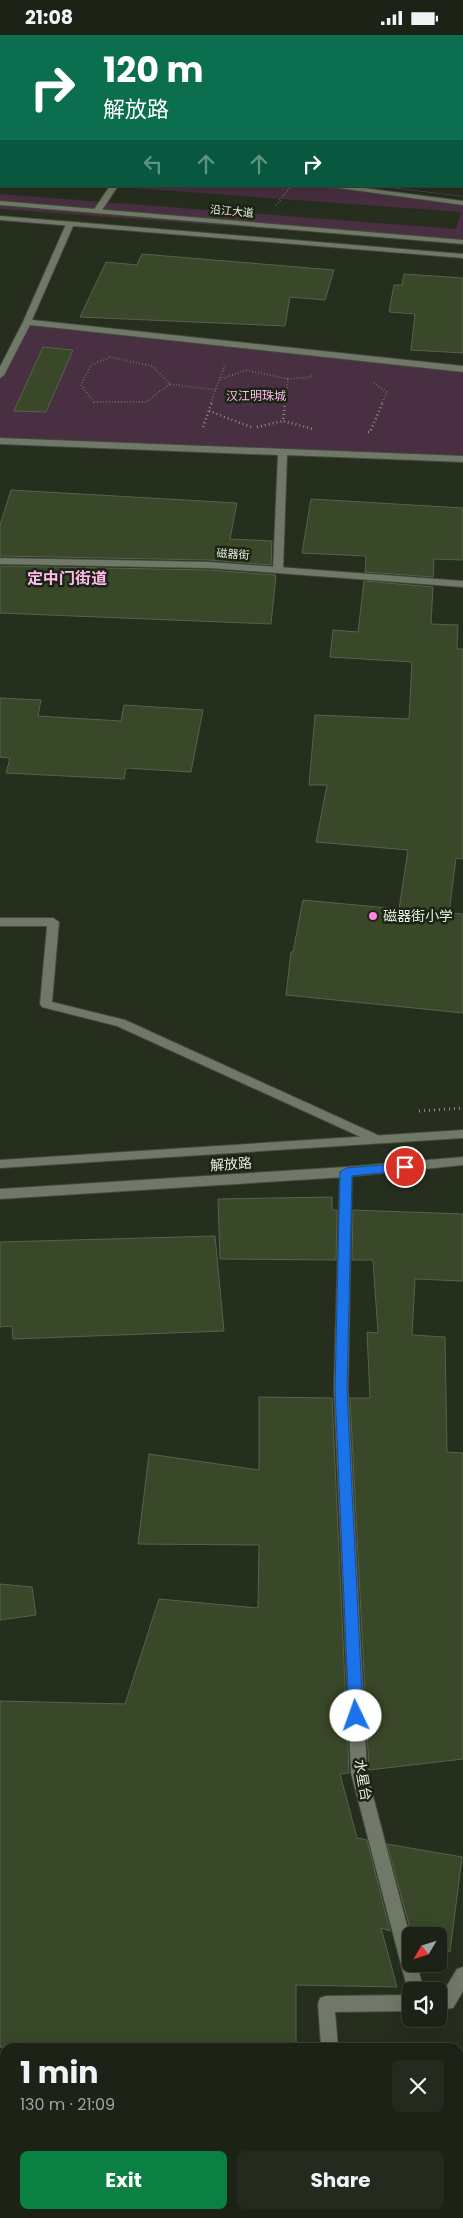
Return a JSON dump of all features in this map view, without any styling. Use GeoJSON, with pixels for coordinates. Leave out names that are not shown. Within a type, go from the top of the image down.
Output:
{"type":"FeatureCollection","features":[{"type":"Feature","properties":{"kind":"main road"},"geometry":{"type":"LineString","coordinates":[[97,211],[113,187]]}},
{"type":"Feature","properties":{"kind":"main road"},"geometry":{"type":"LineString","coordinates":[[336,187],[463,203]]}},
{"type":"Feature","properties":{"kind":"main road","name":"沿江大道"},"geometry":{"type":"LineString","coordinates":[[0,203],[463,242]]}},
{"type":"Feature","properties":{"kind":"main road","name":"沿江大道"},"geometry":{"type":"LineString","coordinates":[[0,219],[463,256]]}},
{"type":"Feature","properties":{"kind":"main road"},"geometry":{"type":"LineString","coordinates":[[0,375],[27,322],[70,224]]}},
{"type":"Feature","properties":{"kind":"main road"},"geometry":{"type":"LineString","coordinates":[[27,322],[463,369]]}},
{"type":"Feature","properties":{"kind":"main road"},"geometry":{"type":"LineString","coordinates":[[0,441],[463,459]]}},
{"type":"Feature","properties":{"kind":"main road"},"geometry":{"type":"LineString","coordinates":[[278,570],[283,452]]}},
{"type":"Feature","properties":{"kind":"main road","name":"磁器街"},"geometry":{"type":"LineString","coordinates":[[0,561],[209,565],[463,584]]}},
{"type":"Feature","properties":{"kind":"main road"},"geometry":{"type":"LineString","coordinates":[[0,922],[53,922],[46,1004],[121,1023],[378,1140]]}},
{"type":"Feature","properties":{"kind":"main road","name":"解放路"},"geometry":{"type":"LineString","coordinates":[[0,1163],[463,1134]]}},
{"type":"Feature","properties":{"kind":"main road","name":"解放路"},"geometry":{"type":"LineString","coordinates":[[0,1194],[346,1172],[463,1161]]}},
{"type":"Feature","properties":{"kind":"main road","name":"水星台"},"geometry":{"type":"LineString","coordinates":[[346,1172],[341,1390],[359,1773],[414,1982]]}},
{"type":"Feature","properties":{"kind":"main road"},"geometry":{"type":"LineString","coordinates":[[447,2002],[463,1975]]}},
{"type":"Feature","properties":{"kind":"main road"},"geometry":{"type":"LineString","coordinates":[[329,2043],[326,2005],[402,2003]]}},
{"type":"Feature","properties":{"kind":"path"},"geometry":{"type":"LineString","coordinates":[[276,205],[291,187]]}},
{"type":"Feature","properties":{"kind":"path"},"geometry":{"type":"LineString","coordinates":[[195,449],[232,344]]}},
{"type":"Feature","properties":{"kind":"path"},"geometry":{"type":"LineString","coordinates":[[170,384],[146,402],[94,402],[81,385],[91,365],[110,357],[152,366],[170,384],[216,390]]}},
{"type":"Feature","properties":{"kind":"path"},"geometry":{"type":"LineString","coordinates":[[220,379],[246,370],[288,379],[311,377],[312,369]]}},
{"type":"Feature","properties":{"kind":"path"},"geometry":{"type":"LineString","coordinates":[[283,421],[288,379]]}},
{"type":"Feature","properties":{"kind":"path"},"geometry":{"type":"LineString","coordinates":[[208,411],[253,428],[283,421],[337,436],[370,432],[387,392],[371,381]]}},
{"type":"Feature","properties":{"kind":"path"},"geometry":{"type":"LineString","coordinates":[[335,454],[337,436]]}},
{"type":"Feature","properties":{"kind":"shaded area"},"geometry":{"type":"Polygon","coordinates":[[[119,187],[336,187],[463,203],[463,243],[0,209],[0,194],[456,229],[461,212],[119,187]]]}},
{"type":"Feature","properties":{"kind":"shaded area"},"geometry":{"type":"Polygon","coordinates":[[[387,187],[463,187],[463,196],[387,187]]]}},
{"type":"Feature","properties":{"kind":"shaded area"},"geometry":{"type":"Polygon","coordinates":[[[27,322],[463,369],[463,459],[0,441],[0,375],[27,322]]]}},
{"type":"Feature","properties":{"kind":"pier"},"geometry":{"type":"Polygon","coordinates":[[[387,187],[463,187],[463,196],[387,187]]]}},
{"type":"Feature","properties":{"kind":"building"},"geometry":{"type":"Polygon","coordinates":[[[142,254],[334,270],[325,300],[290,297],[285,326],[80,317],[106,262],[137,265],[142,254]]]}},
{"type":"Feature","properties":{"kind":"building"},"geometry":{"type":"Polygon","coordinates":[[[404,274],[463,278],[463,353],[411,350],[415,314],[389,312],[394,285],[402,285],[404,274]]]}},
{"type":"Feature","properties":{"kind":"building"},"geometry":{"type":"Polygon","coordinates":[[[43,347],[73,350],[46,412],[14,411],[43,347]]]}},
{"type":"Feature","properties":{"kind":"building"},"geometry":{"type":"Polygon","coordinates":[[[11,490],[237,503],[230,539],[272,541],[271,565],[209,560],[0,556],[0,525],[11,490]]]}},
{"type":"Feature","properties":{"kind":"building"},"geometry":{"type":"Polygon","coordinates":[[[311,499],[463,508],[463,560],[434,559],[433,577],[365,572],[366,556],[302,553],[311,499]]]}},
{"type":"Feature","properties":{"kind":"building"},"geometry":{"type":"Polygon","coordinates":[[[0,566],[209,570],[276,575],[271,624],[0,613],[0,566]]]}},
{"type":"Feature","properties":{"kind":"building"},"geometry":{"type":"Polygon","coordinates":[[[364,581],[433,587],[431,624],[458,625],[457,649],[463,649],[463,859],[456,858],[449,913],[463,914],[463,1013],[286,995],[291,952],[293,952],[303,900],[399,909],[408,850],[316,842],[327,785],[309,785],[315,715],[409,719],[412,662],[330,657],[333,630],[358,632],[364,581]]]}},
{"type":"Feature","properties":{"kind":"building"},"geometry":{"type":"Polygon","coordinates":[[[0,698],[41,700],[38,716],[121,721],[124,705],[203,710],[191,772],[126,768],[124,779],[6,773],[10,758],[0,757],[0,698]]]}},
{"type":"Feature","properties":{"kind":"building"},"geometry":{"type":"Polygon","coordinates":[[[332,1197],[332,1210],[337,1210],[336,1260],[220,1259],[218,1199],[332,1197]]]}},
{"type":"Feature","properties":{"kind":"building"},"geometry":{"type":"Polygon","coordinates":[[[353,1210],[463,1214],[463,1281],[415,1279],[412,1335],[445,1337],[447,1452],[463,1453],[463,1759],[369,1770],[350,1398],[370,1398],[367,1332],[378,1333],[373,1260],[352,1260],[353,1210]]]}},
{"type":"Feature","properties":{"kind":"building"},"geometry":{"type":"Polygon","coordinates":[[[215,1236],[224,1331],[13,1339],[12,1326],[0,1327],[0,1242],[215,1236]]]}},
{"type":"Feature","properties":{"kind":"building"},"geometry":{"type":"Polygon","coordinates":[[[259,1397],[332,1398],[349,1773],[340,1774],[357,1838],[367,1840],[390,1931],[381,1928],[397,1987],[296,1985],[296,2043],[0,2043],[0,1701],[125,1704],[159,1599],[258,1608],[259,1545],[138,1544],[149,1454],[259,1470],[259,1397]]]}},
{"type":"Feature","properties":{"kind":"building"},"geometry":{"type":"Polygon","coordinates":[[[0,1584],[32,1587],[36,1615],[0,1620],[0,1584]]]}},
{"type":"Feature","properties":{"kind":"building"},"geometry":{"type":"Polygon","coordinates":[[[387,1844],[462,1857],[450,1952],[448,1951],[448,1927],[410,1927],[387,1844]]]}},
{"type":"Feature","properties":{"kind":"place","name":"磁器街小学"},"geometry":{"type":"Point","coordinates":[373,916]}},
{"type":"Feature","properties":{"kind":"district","name":"汉江明珠城"},"geometry":{"type":"Point","coordinates":[256,396]}},
{"type":"Feature","properties":{"kind":"district","name":"定中门街道"},"geometry":{"type":"Point","coordinates":[67,578]}},
{"type":"Feature","properties":{"kind":"route"},"geometry":{"type":"LineString","coordinates":[[356,1716],[341,1390],[346,1172],[405,1167]]}}]}
